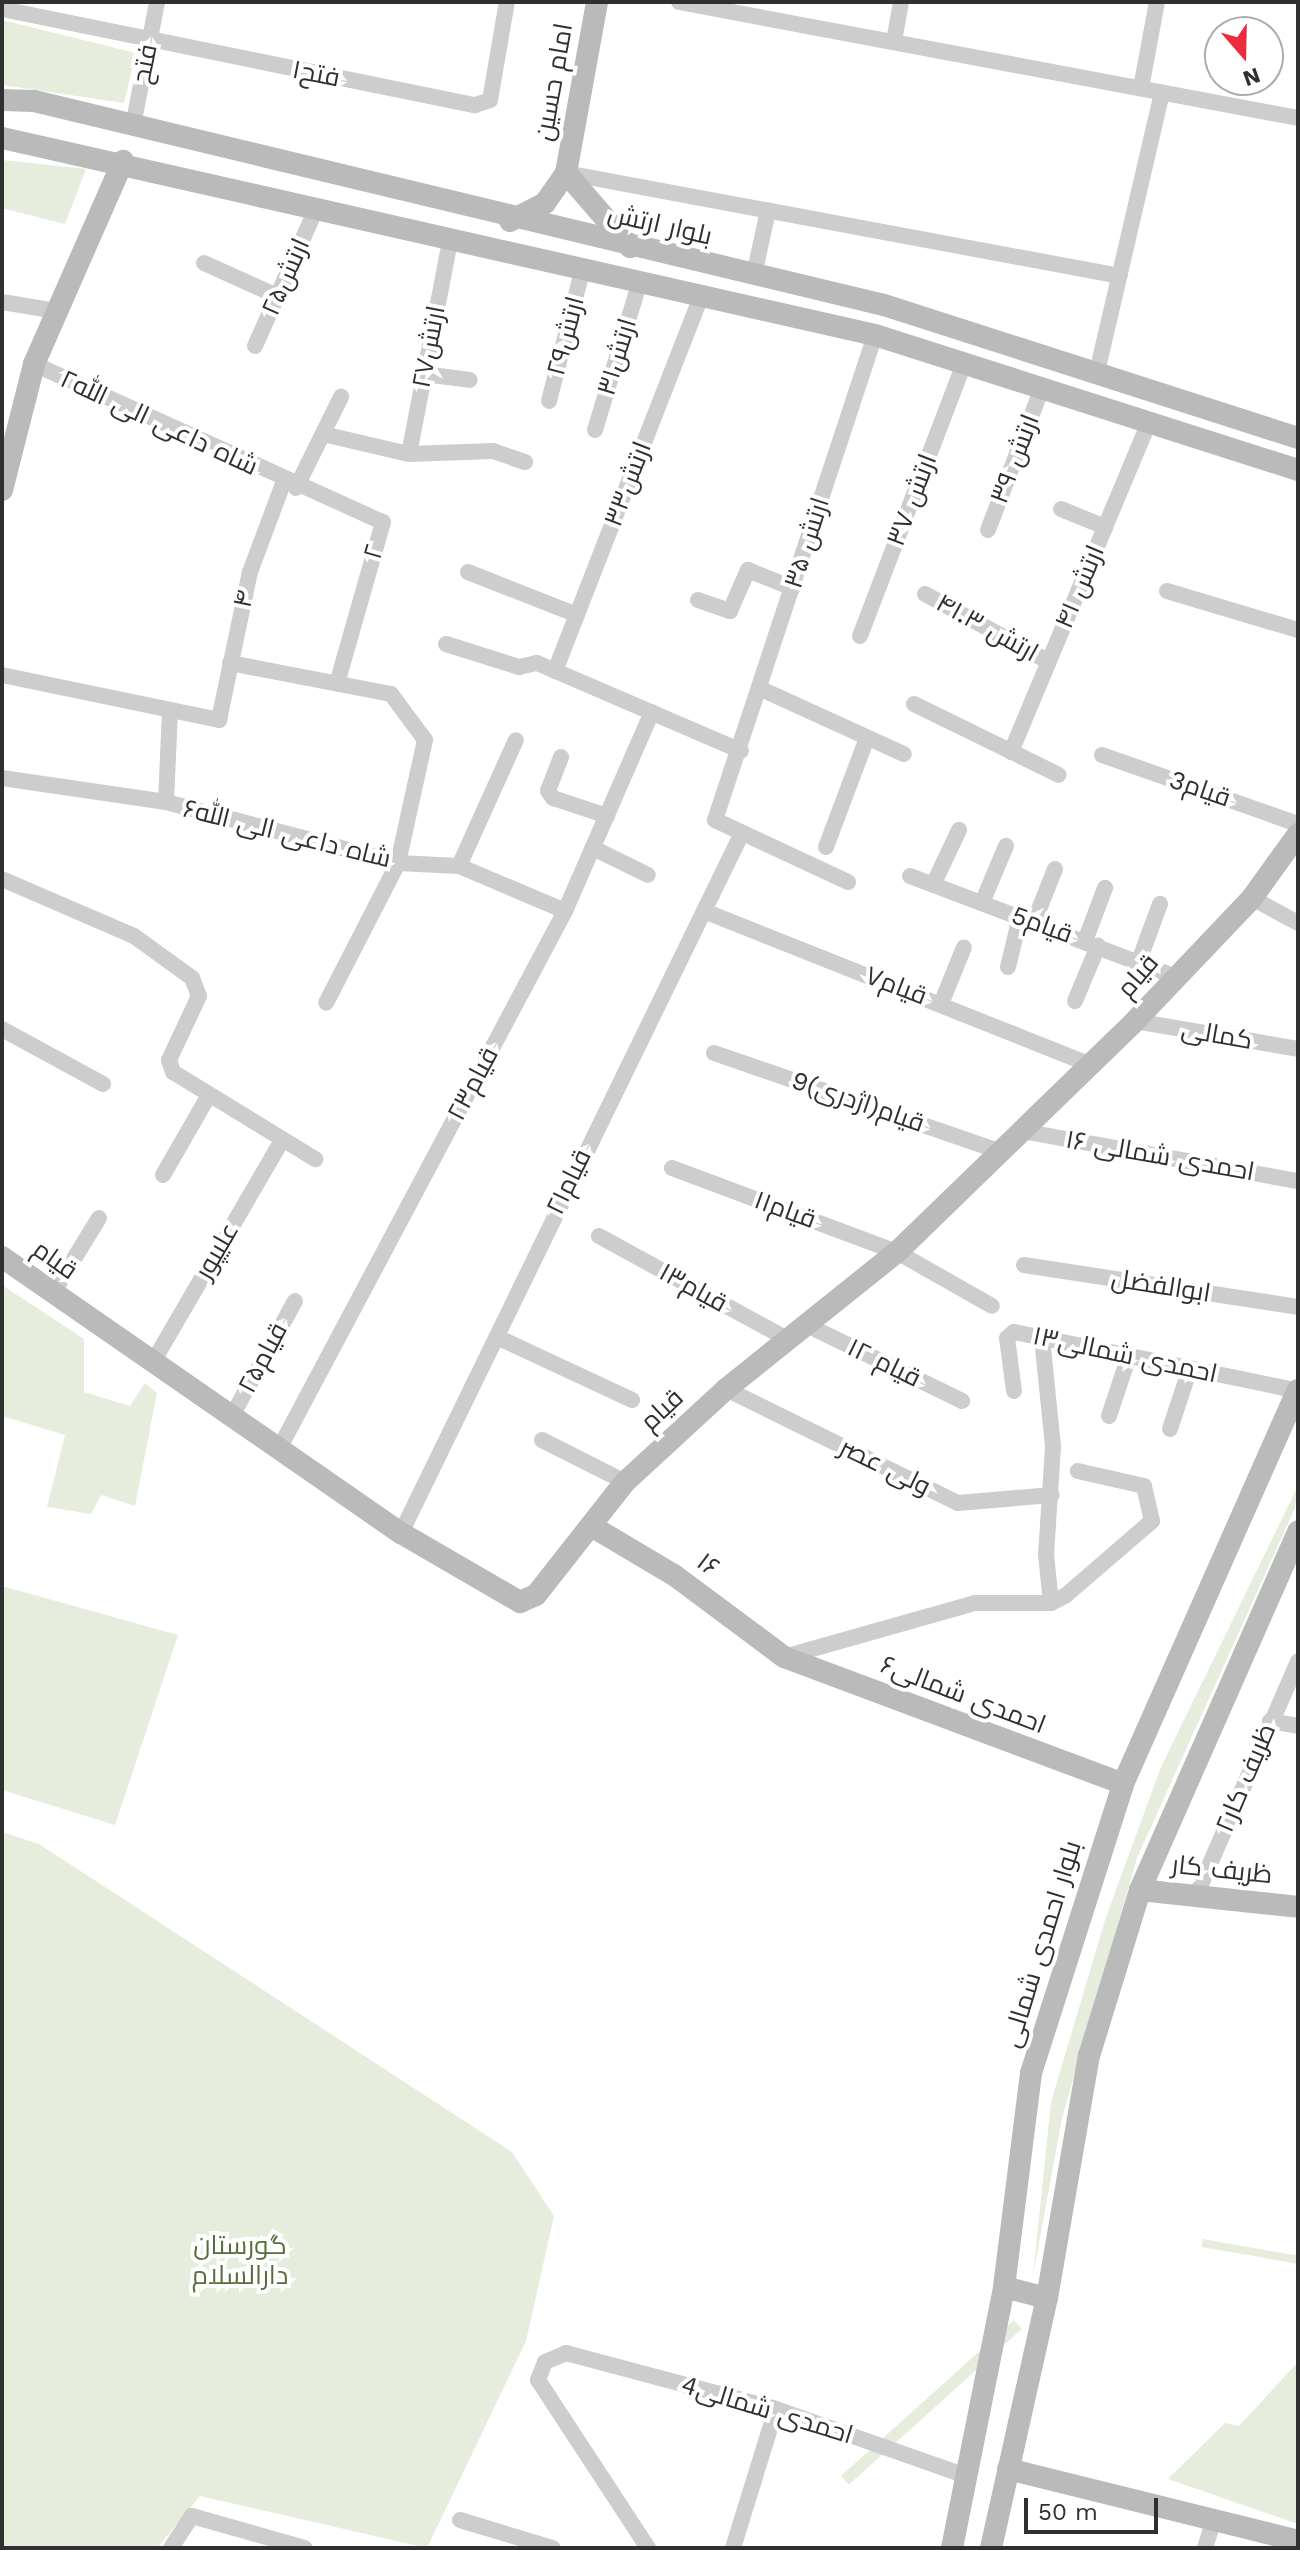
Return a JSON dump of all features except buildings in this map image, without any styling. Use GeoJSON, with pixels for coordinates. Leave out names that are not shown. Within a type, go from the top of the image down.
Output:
{"type":"FeatureCollection","features":[{"type":"Feature","properties":{"kind":"main road","name":"امام حسین"},"geometry":{"type":"LineString","coordinates":[[566,173],[597,2]]}},
{"type":"Feature","properties":{"kind":"main road","name":"بلوار ارتش"},"geometry":{"type":"LineString","coordinates":[[2,100],[133,126],[510,221],[884,305],[1298,438]]}},
{"type":"Feature","properties":{"kind":"main road"},"geometry":{"type":"LineString","coordinates":[[2,138],[123,161],[582,272],[875,335],[1298,470]]}},
{"type":"Feature","properties":{"kind":"main road"},"geometry":{"type":"LineString","coordinates":[[3,479],[34,364],[123,161]]}},
{"type":"Feature","properties":{"kind":"main road"},"geometry":{"type":"LineString","coordinates":[[510,221],[545,203],[566,173],[630,247]]}},
{"type":"Feature","properties":{"kind":"main road","name":"قیام"},"geometry":{"type":"LineString","coordinates":[[2,1257],[401,1533],[520,1602],[536,1595],[593,1527],[625,1482],[726,1389],[897,1252],[1135,1021],[1173,976],[1252,898],[1298,834]]}},
{"type":"Feature","properties":{"kind":"main road","name":"بلوار احمدی شمالی"},"geometry":{"type":"LineString","coordinates":[[952,2548],[1004,2287],[1031,2073],[1123,1784],[1290,1430],[1298,1391]]}},
{"type":"Feature","properties":{"kind":"main road","name":"۱۶"},"geometry":{"type":"LineString","coordinates":[[593,1527],[674,1575],[784,1657]]}},
{"type":"Feature","properties":{"kind":"main road"},"geometry":{"type":"LineString","coordinates":[[991,2548],[1047,2298],[1089,2056],[1140,1890],[1298,1531]]}},
{"type":"Feature","properties":{"kind":"main road","name":"احمدی شمالی۶"},"geometry":{"type":"LineString","coordinates":[[784,1657],[1123,1784]]}},
{"type":"Feature","properties":{"kind":"main road","name":"ظریف کار"},"geometry":{"type":"LineString","coordinates":[[1140,1890],[1298,1907]]}},
{"type":"Feature","properties":{"kind":"main road"},"geometry":{"type":"LineString","coordinates":[[1004,2287],[1047,2298]]}},
{"type":"Feature","properties":{"kind":"main road"},"geometry":{"type":"LineString","coordinates":[[1008,2469],[1298,2541]]}},
{"type":"Feature","properties":{"kind":"street","name":"فتح"},"geometry":{"type":"LineString","coordinates":[[133,126],[157,2]]}},
{"type":"Feature","properties":{"kind":"street","name":"۱فتح"},"geometry":{"type":"LineString","coordinates":[[2,9],[149,42],[482,103],[490,100],[507,2]]}},
{"type":"Feature","properties":{"kind":"street"},"geometry":{"type":"LineString","coordinates":[[679,2],[1298,118]]}},
{"type":"Feature","properties":{"kind":"street"},"geometry":{"type":"LineString","coordinates":[[894,42],[901,2]]}},
{"type":"Feature","properties":{"kind":"street"},"geometry":{"type":"LineString","coordinates":[[1141,88],[1157,2]]}},
{"type":"Feature","properties":{"kind":"street"},"geometry":{"type":"LineString","coordinates":[[1097,372],[1162,92]]}},
{"type":"Feature","properties":{"kind":"street"},"geometry":{"type":"LineString","coordinates":[[566,173],[1120,276]]}},
{"type":"Feature","properties":{"kind":"street","name":"ارتش۲۵"},"geometry":{"type":"LineString","coordinates":[[255,346],[317,207]]}},
{"type":"Feature","properties":{"kind":"street"},"geometry":{"type":"LineString","coordinates":[[754,275],[768,211]]}},
{"type":"Feature","properties":{"kind":"street","name":"ارتش۲۷"},"geometry":{"type":"LineString","coordinates":[[409,454],[450,241]]}},
{"type":"Feature","properties":{"kind":"street"},"geometry":{"type":"LineString","coordinates":[[204,263],[277,296]]}},
{"type":"Feature","properties":{"kind":"street","name":"ارتش۲۹"},"geometry":{"type":"LineString","coordinates":[[549,401],[582,272]]}},
{"type":"Feature","properties":{"kind":"street","name":"ارتش۳۱"},"geometry":{"type":"LineString","coordinates":[[595,430],[639,284]]}},
{"type":"Feature","properties":{"kind":"street","name":"ارتش۳۳"},"geometry":{"type":"LineString","coordinates":[[555,671],[701,297]]}},
{"type":"Feature","properties":{"kind":"street"},"geometry":{"type":"LineString","coordinates":[[2,302],[57,311]]}},
{"type":"Feature","properties":{"kind":"street","name":"ارتش ۳۵"},"geometry":{"type":"LineString","coordinates":[[742,833],[715,820],[741,751],[875,335]]}},
{"type":"Feature","properties":{"kind":"street","name":"ارتش ۳۷"},"geometry":{"type":"LineString","coordinates":[[860,636],[964,363]]}},
{"type":"Feature","properties":{"kind":"street","name":"شاه داعی الی الله۲"},"geometry":{"type":"LineString","coordinates":[[34,364],[290,485]]}},
{"type":"Feature","properties":{"kind":"street"},"geometry":{"type":"LineString","coordinates":[[424,374],[470,380]]}},
{"type":"Feature","properties":{"kind":"street","name":"ارتش ۳۹"},"geometry":{"type":"LineString","coordinates":[[988,530],[1042,388]]}},
{"type":"Feature","properties":{"kind":"street","name":"۴"},"geometry":{"type":"LineString","coordinates":[[170,710],[219,720],[250,572],[290,485],[323,434],[341,397]]}},
{"type":"Feature","properties":{"kind":"street","name":"ارتش ۴۱"},"geometry":{"type":"LineString","coordinates":[[1011,752],[1149,422]]}},
{"type":"Feature","properties":{"kind":"street"},"geometry":{"type":"LineString","coordinates":[[323,434],[409,454],[493,451],[525,462]]}},
{"type":"Feature","properties":{"kind":"street","name":"۲"},"geometry":{"type":"LineString","coordinates":[[290,485],[383,522],[337,684]]}},
{"type":"Feature","properties":{"kind":"street"},"geometry":{"type":"LineString","coordinates":[[1061,509],[1105,527]]}},
{"type":"Feature","properties":{"kind":"street"},"geometry":{"type":"LineString","coordinates":[[698,600],[730,611],[748,570],[792,588]]}},
{"type":"Feature","properties":{"kind":"street"},"geometry":{"type":"LineString","coordinates":[[468,572],[577,615]]}},
{"type":"Feature","properties":{"kind":"street"},"geometry":{"type":"LineString","coordinates":[[1167,591],[1298,630]]}},
{"type":"Feature","properties":{"kind":"street","name":"ارتش ۴۱.۳"},"geometry":{"type":"LineString","coordinates":[[925,594],[1049,662]]}},
{"type":"Feature","properties":{"kind":"street"},"geometry":{"type":"LineString","coordinates":[[446,644],[555,671],[741,751]]}},
{"type":"Feature","properties":{"kind":"street"},"geometry":{"type":"LineString","coordinates":[[230,663],[391,694],[425,740],[398,863],[326,1003]]}},
{"type":"Feature","properties":{"kind":"street"},"geometry":{"type":"LineString","coordinates":[[2,675],[170,710],[166,802]]}},
{"type":"Feature","properties":{"kind":"street"},"geometry":{"type":"LineString","coordinates":[[759,688],[904,754]]}},
{"type":"Feature","properties":{"kind":"street"},"geometry":{"type":"LineString","coordinates":[[914,704],[1059,775]]}},
{"type":"Feature","properties":{"kind":"street","name":"قیام۲۳"},"geometry":{"type":"LineString","coordinates":[[279,1449],[565,911],[652,712]]}},
{"type":"Feature","properties":{"kind":"street"},"geometry":{"type":"LineString","coordinates":[[826,847],[867,738]]}},
{"type":"Feature","properties":{"kind":"street"},"geometry":{"type":"LineString","coordinates":[[459,866],[516,740]]}},
{"type":"Feature","properties":{"kind":"street","name":"قیام3"},"geometry":{"type":"LineString","coordinates":[[1102,755],[1298,824]]}},
{"type":"Feature","properties":{"kind":"street"},"geometry":{"type":"LineString","coordinates":[[561,757],[548,791],[553,798],[607,816]]}},
{"type":"Feature","properties":{"kind":"street","name":"شاه داعی الی الله۶"},"geometry":{"type":"LineString","coordinates":[[2,778],[166,802],[398,863],[459,866],[565,911]]}},
{"type":"Feature","properties":{"kind":"street"},"geometry":{"type":"LineString","coordinates":[[933,885],[959,830]]}},
{"type":"Feature","properties":{"kind":"street"},"geometry":{"type":"LineString","coordinates":[[742,833],[848,882]]}},
{"type":"Feature","properties":{"kind":"street","name":"قیام۲۱"},"geometry":{"type":"LineString","coordinates":[[401,1533],[742,833]]}},
{"type":"Feature","properties":{"kind":"street"},"geometry":{"type":"LineString","coordinates":[[982,903],[1006,846]]}},
{"type":"Feature","properties":{"kind":"street"},"geometry":{"type":"LineString","coordinates":[[593,848],[648,875]]}},
{"type":"Feature","properties":{"kind":"street"},"geometry":{"type":"LineString","coordinates":[[1008,967],[1027,920],[1055,869]]}},
{"type":"Feature","properties":{"kind":"street","name":"قیام5"},"geometry":{"type":"LineString","coordinates":[[910,876],[1173,976]]}},
{"type":"Feature","properties":{"kind":"street"},"geometry":{"type":"LineString","coordinates":[[2,879],[134,936],[197,988],[169,1060],[173,1072],[315,1159]]}},
{"type":"Feature","properties":{"kind":"street"},"geometry":{"type":"LineString","coordinates":[[1075,1001],[1105,888]]}},
{"type":"Feature","properties":{"kind":"street"},"geometry":{"type":"LineString","coordinates":[[1252,898],[1298,923]]}},
{"type":"Feature","properties":{"kind":"street"},"geometry":{"type":"LineString","coordinates":[[1139,961],[1160,904]]}},
{"type":"Feature","properties":{"kind":"street","name":"قیام۷"},"geometry":{"type":"LineString","coordinates":[[704,911],[1088,1064]]}},
{"type":"Feature","properties":{"kind":"street"},"geometry":{"type":"LineString","coordinates":[[941,1004],[964,947]]}},
{"type":"Feature","properties":{"kind":"street","name":"کمالی"},"geometry":{"type":"LineString","coordinates":[[1135,1021],[1298,1049]]}},
{"type":"Feature","properties":{"kind":"street"},"geometry":{"type":"LineString","coordinates":[[2,1029],[103,1084]]}},
{"type":"Feature","properties":{"kind":"street","name":"قیام(اژدری)9"},"geometry":{"type":"LineString","coordinates":[[714,1053],[1002,1152]]}},
{"type":"Feature","properties":{"kind":"street"},"geometry":{"type":"LineString","coordinates":[[163,1175],[209,1095]]}},
{"type":"Feature","properties":{"kind":"street","name":"احمدی شمالی ۱۶"},"geometry":{"type":"LineString","coordinates":[[1022,1131],[1298,1181]]}},
{"type":"Feature","properties":{"kind":"street","name":"علیپور"},"geometry":{"type":"LineString","coordinates":[[153,1362],[282,1140]]}},
{"type":"Feature","properties":{"kind":"street","name":"قیام۱۱"},"geometry":{"type":"LineString","coordinates":[[672,1168],[897,1252],[992,1306]]}},
{"type":"Feature","properties":{"kind":"street"},"geometry":{"type":"LineString","coordinates":[[53,1293],[99,1218]]}},
{"type":"Feature","properties":{"kind":"street","name":"قیام۱۳"},"geometry":{"type":"LineString","coordinates":[[599,1236],[787,1339]]}},
{"type":"Feature","properties":{"kind":"street","name":"ابوالفضل"},"geometry":{"type":"LineString","coordinates":[[1024,1265],[1298,1307]]}},
{"type":"Feature","properties":{"kind":"street","name":"قیام۲۵"},"geometry":{"type":"LineString","coordinates":[[232,1416],[295,1301]]}},
{"type":"Feature","properties":{"kind":"street","name":"قیام ۱۲"},"geometry":{"type":"LineString","coordinates":[[805,1324],[962,1401]]}},
{"type":"Feature","properties":{"kind":"street","name":"احمدی شمالی۱۳"},"geometry":{"type":"LineString","coordinates":[[1014,1391],[1007,1338],[1014,1332],[1298,1391]]}},
{"type":"Feature","properties":{"kind":"street"},"geometry":{"type":"LineString","coordinates":[[497,1337],[632,1400]]}},
{"type":"Feature","properties":{"kind":"street"},"geometry":{"type":"LineString","coordinates":[[1042,1338],[1052,1495],[1046,1554],[1051,1603]]}},
{"type":"Feature","properties":{"kind":"street"},"geometry":{"type":"LineString","coordinates":[[1109,1416],[1129,1356]]}},
{"type":"Feature","properties":{"kind":"street"},"geometry":{"type":"LineString","coordinates":[[1170,1429],[1190,1368]]}},
{"type":"Feature","properties":{"kind":"street","name":"ولی عصر"},"geometry":{"type":"LineString","coordinates":[[726,1389],[958,1503],[1052,1495]]}},
{"type":"Feature","properties":{"kind":"street"},"geometry":{"type":"LineString","coordinates":[[542,1440],[625,1482]]}},
{"type":"Feature","properties":{"kind":"street"},"geometry":{"type":"LineString","coordinates":[[784,1657],[975,1603],[1051,1603],[1149,1525],[1146,1488],[1078,1471]]}},
{"type":"Feature","properties":{"kind":"street","name":"۲ظریف کار"},"geometry":{"type":"LineString","coordinates":[[1196,1896],[1298,1661]]}},
{"type":"Feature","properties":{"kind":"street"},"geometry":{"type":"LineString","coordinates":[[1270,1721],[1298,1726]]}},
{"type":"Feature","properties":{"kind":"street","name":"4احمدی شمالی"},"geometry":{"type":"LineString","coordinates":[[648,2548],[538,2380],[545,2362],[566,2353],[776,2409],[966,2476]]}},
{"type":"Feature","properties":{"kind":"street"},"geometry":{"type":"LineString","coordinates":[[733,2548],[776,2409]]}},
{"type":"Feature","properties":{"kind":"street"},"geometry":{"type":"LineString","coordinates":[[171,2548],[192,2516],[305,2548]]}},
{"type":"Feature","properties":{"kind":"street"},"geometry":{"type":"LineString","coordinates":[[1205,2548],[1214,2519]]}},
{"type":"Feature","properties":{"kind":"street"},"geometry":{"type":"LineString","coordinates":[[460,2520],[553,2548]]}},
{"type":"Feature","properties":{"kind":"green space"},"geometry":{"type":"Polygon","coordinates":[[[2,20],[136,53],[124,103],[2,85],[2,20]]]}},
{"type":"Feature","properties":{"kind":"green space"},"geometry":{"type":"Polygon","coordinates":[[[2,160],[86,169],[65,224],[2,208],[2,160]]]}},
{"type":"Feature","properties":{"kind":"green space"},"geometry":{"type":"Polygon","coordinates":[[[2,1285],[84,1339],[84,1392],[130,1406],[145,1383],[157,1393],[135,1506],[101,1495],[91,1514],[47,1507],[65,1435],[2,1416],[2,1285]]]}},
{"type":"Feature","properties":{"kind":"green space"},"geometry":{"type":"Polygon","coordinates":[[[1298,1486],[1295,1508],[1137,1858],[1062,2118],[1033,2276],[1051,2102],[1106,1917],[1161,1767],[1298,1486]]]}},
{"type":"Feature","properties":{"kind":"green space"},"geometry":{"type":"Polygon","coordinates":[[[2,1586],[178,1635],[115,1825],[2,1790],[2,1586]]]}},
{"type":"Feature","properties":{"kind":"green space","name":"گورستان دارالسلام"},"geometry":{"type":"Polygon","coordinates":[[[2,1832],[39,1844],[512,2152],[554,2216],[526,2341],[427,2548],[200,2496],[157,2548],[2,2548],[2,1832]]]}},
{"type":"Feature","properties":{"kind":"green space"},"geometry":{"type":"Polygon","coordinates":[[[1203,2239],[1298,2256],[1297,2264],[1202,2247],[1203,2239]]]}},
{"type":"Feature","properties":{"kind":"green space"},"geometry":{"type":"Polygon","coordinates":[[[1014,2320],[1022,2329],[849,2485],[841,2476],[1014,2320]]]}},
{"type":"Feature","properties":{"kind":"green space"},"geometry":{"type":"Polygon","coordinates":[[[1298,2362],[1298,2524],[1168,2479],[1225,2423],[1239,2426],[1298,2362]]]}}]}
